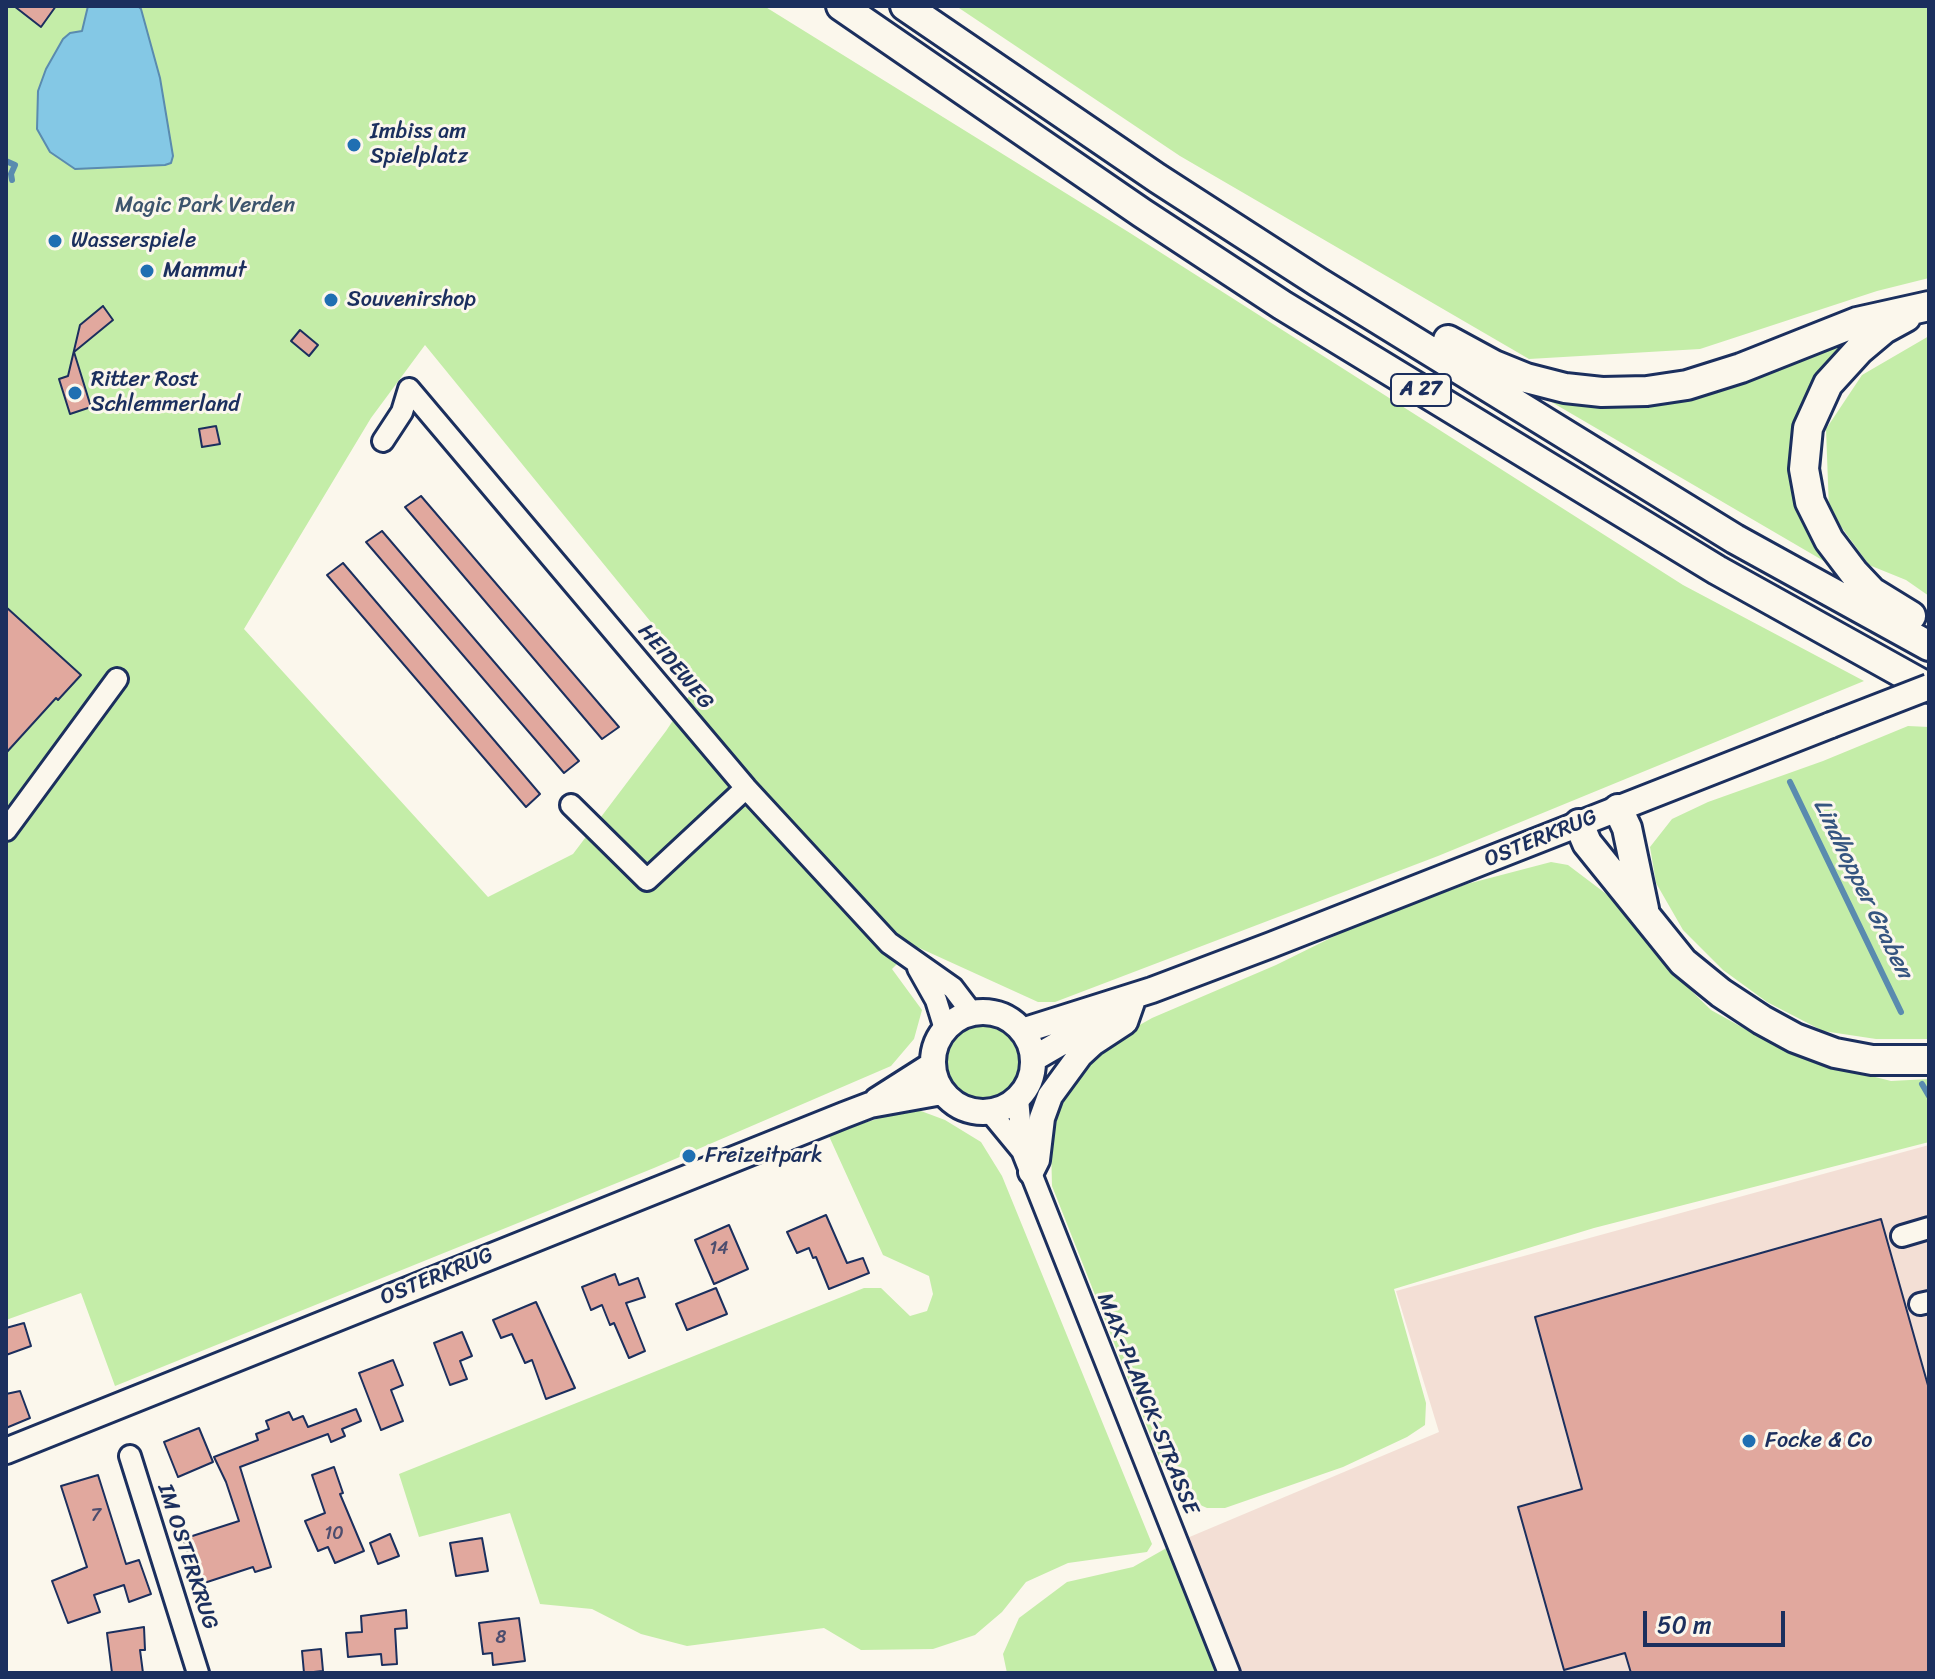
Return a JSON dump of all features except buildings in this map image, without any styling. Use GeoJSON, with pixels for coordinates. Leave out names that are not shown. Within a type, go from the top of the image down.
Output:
{"type":"FeatureCollection","features":[{"type":"Feature","properties":{"kind":"highway","name":"A 27"},"geometry":{"type":"LineString","coordinates":[[841,6],[1282,305],[1717,570],[1926,689]]}},
{"type":"Feature","properties":{"kind":"highway","name":"A 27"},"geometry":{"type":"LineString","coordinates":[[905,6],[1157,178],[1335,292],[1735,539],[1929,646]]}},
{"type":"Feature","properties":{"kind":"highway"},"geometry":{"type":"LineString","coordinates":[[1335,292],[1368,294],[1465,351],[1526,378],[1565,388],[1602,392],[1647,391],[1687,385],[1741,368],[1857,322],[1926,306]]}},
{"type":"Feature","properties":{"kind":"highway"},"geometry":{"type":"LineString","coordinates":[[1926,306],[1870,341],[1828,384],[1808,428],[1804,469],[1806,488],[1817,520],[1841,557],[1872,592],[1929,626]]}},
{"type":"Feature","properties":{"kind":"highway"},"geometry":{"type":"LineString","coordinates":[[1618,809],[1627,828],[1645,914]]}},
{"type":"Feature","properties":{"kind":"highway"},"geometry":{"type":"LineString","coordinates":[[1579,824],[1587,843],[1683,962],[1721,993],[1795,1038],[1835,1053],[1872,1060],[1929,1060]]}},
{"type":"Feature","properties":{"kind":"main road","name":"OSTERKRUG"},"geometry":{"type":"LineString","coordinates":[[1022,1031],[1142,996],[1926,689]]}},
{"type":"Feature","properties":{"kind":"main road","name":"OSTERKRUG"},"geometry":{"type":"LineString","coordinates":[[1033,1059],[1142,996]]}},
{"type":"Feature","properties":{"kind":"main road"},"geometry":{"type":"LineString","coordinates":[[1027,1162],[1037,1160],[1042,1118],[1050,1096],[1080,1055],[1125,1022],[1142,996]]}},
{"type":"Feature","properties":{"kind":"main road"},"geometry":{"type":"LineString","coordinates":[[972,1013],[1003,1016],[1022,1031],[1030,1044],[1033,1059],[1032,1074],[1018,1099],[990,1112],[964,1109],[952,1102],[942,1092],[932,1065],[936,1044],[945,1029],[972,1013]]}},
{"type":"Feature","properties":{"kind":"main road","name":"OSTERKRUG"},"geometry":{"type":"LineString","coordinates":[[870,1105],[932,1065]]}},
{"type":"Feature","properties":{"kind":"main road","name":"OSTERKRUG"},"geometry":{"type":"LineString","coordinates":[[6,1451],[737,1156],[870,1105],[942,1092]]}},
{"type":"Feature","properties":{"kind":"street","name":"HEIDEWEG"},"geometry":{"type":"LineString","coordinates":[[383,441],[402,412],[409,389],[746,788],[889,943],[953,988],[972,1013]]}},
{"type":"Feature","properties":{"kind":"street"},"geometry":{"type":"LineString","coordinates":[[6,830],[117,679]]}},
{"type":"Feature","properties":{"kind":"street"},"geometry":{"type":"LineString","coordinates":[[571,805],[647,880],[746,788]]}},
{"type":"Feature","properties":{"kind":"street","name":"HEIDEWEG"},"geometry":{"type":"LineString","coordinates":[[916,964],[936,1000],[945,1029]]}},
{"type":"Feature","properties":{"kind":"street","name":"MAX-PLANCK-STRASSE"},"geometry":{"type":"LineString","coordinates":[[1018,1099],[1027,1162],[1229,1673]]}},
{"type":"Feature","properties":{"kind":"street","name":"MAX-PLANCK-STRASSE"},"geometry":{"type":"LineString","coordinates":[[990,1112],[1027,1162]]}},
{"type":"Feature","properties":{"kind":"street"},"geometry":{"type":"LineString","coordinates":[[1902,1236],[1929,1228]]}},
{"type":"Feature","properties":{"kind":"street","name":"IM OSTERKRUG"},"geometry":{"type":"LineString","coordinates":[[130,1456],[198,1673]]}},
{"type":"Feature","properties":{"kind":"shaded area"},"geometry":{"type":"Polygon","coordinates":[[[1929,1145],[1929,1673],[1234,1673],[1180,1541],[1439,1432],[1396,1291],[1929,1145]]]}},
{"type":"Feature","properties":{"kind":"green space","name":"Magic Park Verden"},"geometry":{"type":"Polygon","coordinates":[[[6,6],[764,6],[1130,233],[1683,585],[1864,681],[1438,856],[1055,1002],[1038,1002],[915,946],[892,969],[922,1010],[914,1039],[891,1066],[654,1168],[115,1386],[81,1293],[6,1320],[6,6]],[[425,345],[371,418],[244,629],[488,897],[573,854],[666,731],[699,681],[425,345]]]}},
{"type":"Feature","properties":{"kind":"green space"},"geometry":{"type":"Polygon","coordinates":[[[956,6],[1929,6],[1929,278],[1877,291],[1700,349],[1529,359],[1180,156],[956,6]]]}},
{"type":"Feature","properties":{"kind":"green space"},"geometry":{"type":"Polygon","coordinates":[[[1860,334],[1807,400],[1829,564],[1536,393],[1618,398],[1860,334]]]}},
{"type":"Feature","properties":{"kind":"green space"},"geometry":{"type":"Polygon","coordinates":[[[1929,336],[1929,596],[1906,580],[1869,565],[1829,510],[1826,429],[1862,375],[1929,336]]]}},
{"type":"Feature","properties":{"kind":"green space"},"geometry":{"type":"Polygon","coordinates":[[[1908,726],[1929,727],[1929,1039],[1876,1039],[1823,1031],[1767,1002],[1723,970],[1683,930],[1656,883],[1650,847],[1672,819],[1708,802],[1823,761],[1908,726]]]}},
{"type":"Feature","properties":{"kind":"green space"},"geometry":{"type":"Polygon","coordinates":[[[1551,862],[1568,865],[1609,896],[1659,959],[1711,1010],[1765,1040],[1816,1062],[1891,1081],[1929,1079],[1929,1142],[1594,1228],[1394,1289],[1426,1403],[1425,1425],[1407,1437],[1343,1467],[1225,1508],[1207,1508],[1191,1501],[1161,1462],[1052,1186],[1051,1145],[1055,1116],[1065,1090],[1108,1043],[1152,1018],[1276,965],[1357,925],[1467,884],[1551,862]]]}},
{"type":"Feature","properties":{"kind":"green space"},"geometry":{"type":"Polygon","coordinates":[[[975,1024],[991,1024],[1005,1030],[1016,1041],[1022,1063],[1016,1085],[1005,1096],[991,1102],[975,1102],[961,1096],[950,1085],[944,1071],[944,1055],[950,1041],[961,1030],[975,1024]]]}},
{"type":"Feature","properties":{"kind":"green space"},"geometry":{"type":"Polygon","coordinates":[[[913,1108],[945,1120],[981,1142],[1002,1176],[1152,1544],[1147,1552],[1068,1563],[1026,1582],[1002,1612],[975,1635],[933,1649],[861,1650],[824,1628],[687,1646],[641,1634],[592,1609],[540,1604],[510,1513],[419,1537],[399,1474],[864,1288],[881,1288],[910,1316],[927,1311],[933,1294],[929,1276],[883,1255],[828,1134],[913,1108]]]}},
{"type":"Feature","properties":{"kind":"green space"},"geometry":{"type":"Polygon","coordinates":[[[1170,1546],[1224,1673],[1007,1673],[1003,1654],[1019,1618],[1067,1582],[1133,1567],[1170,1546]]]}},
{"type":"Feature","properties":{"kind":"water"},"geometry":{"type":"Polygon","coordinates":[[[88,6],[138,6],[141,9],[160,78],[173,156],[171,163],[75,169],[50,152],[37,129],[38,91],[46,69],[63,39],[70,33],[82,31],[88,6]]]}},
{"type":"Feature","properties":{"kind":"waterway"},"geometry":{"type":"LineString","coordinates":[[6,161],[15,165],[12,180]]}},
{"type":"Feature","properties":{"kind":"waterway","name":"Lindhopper Graben"},"geometry":{"type":"LineString","coordinates":[[1790,782],[1901,1012]]}},
{"type":"Feature","properties":{"kind":"waterway","name":"Lindhopper Graben"},"geometry":{"type":"LineString","coordinates":[[1922,1084],[1929,1096]]}},
{"type":"Feature","properties":{"kind":"place","name":"Imbiss am Spielplatz"},"geometry":{"type":"Point","coordinates":[354,145]}},
{"type":"Feature","properties":{"kind":"place","name":"Wasserspiele"},"geometry":{"type":"Point","coordinates":[55,241]}},
{"type":"Feature","properties":{"kind":"place","name":"Mammut"},"geometry":{"type":"Point","coordinates":[147,271]}},
{"type":"Feature","properties":{"kind":"place","name":"Souvenirshop"},"geometry":{"type":"Point","coordinates":[331,300]}},
{"type":"Feature","properties":{"kind":"place","name":"Ritter Rost Schlemmerland"},"geometry":{"type":"Point","coordinates":[75,393]}},
{"type":"Feature","properties":{"kind":"place","name":"Freizeitpark"},"geometry":{"type":"Point","coordinates":[689,1156]}},
{"type":"Feature","properties":{"kind":"place","name":"Focke & Co"},"geometry":{"type":"Point","coordinates":[1749,1441]}}]}
